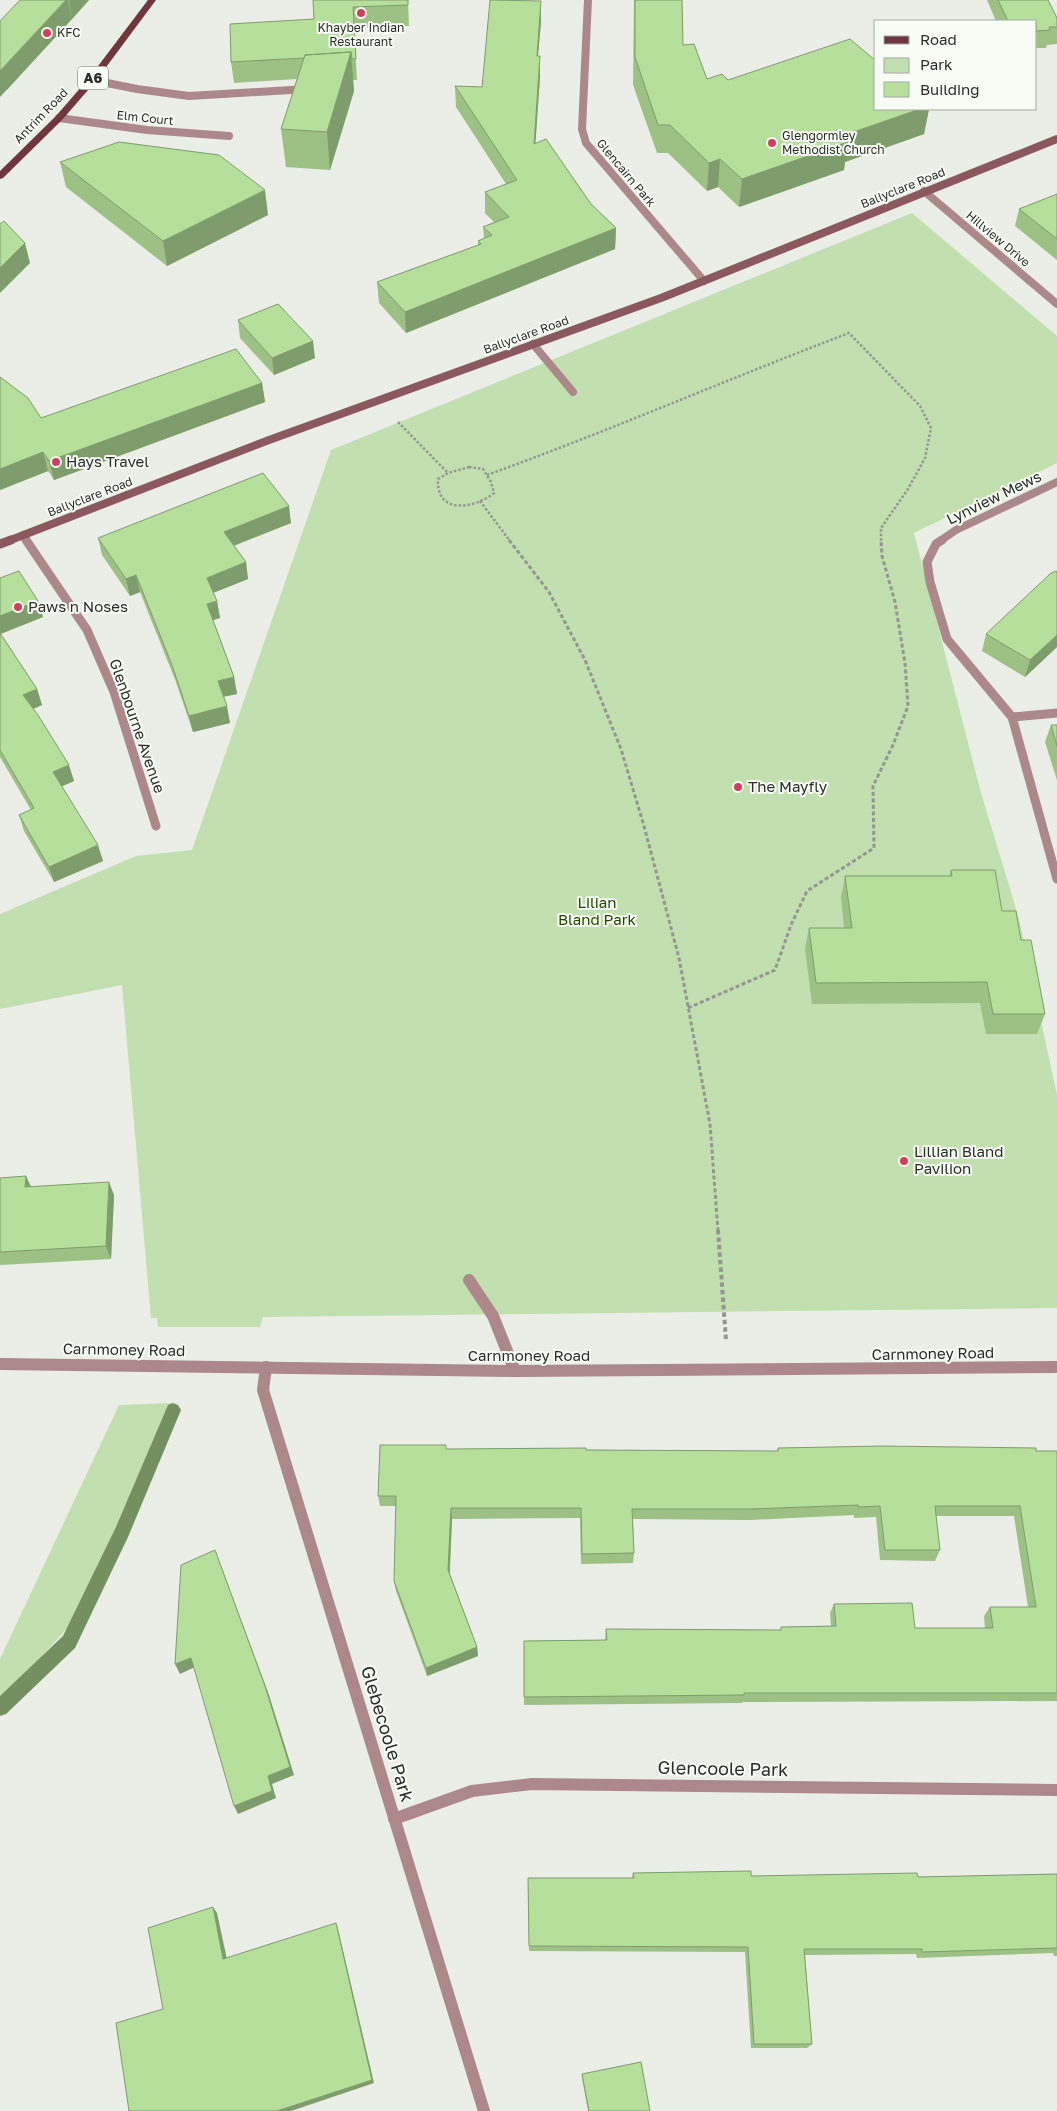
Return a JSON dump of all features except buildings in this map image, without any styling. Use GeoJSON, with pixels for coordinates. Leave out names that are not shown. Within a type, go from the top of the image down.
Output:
{"type":"FeatureCollection","features":[{"type":"Feature","properties":{"kind":"main road","name":"Antrim Road"},"geometry":{"type":"LineString","coordinates":[[0,176],[60,118],[92,80],[152,0]]}},
{"type":"Feature","properties":{"kind":"main road","name":"Ballyclare Road"},"geometry":{"type":"LineString","coordinates":[[0,544],[269,440],[704,281],[1057,139]]}},
{"type":"Feature","properties":{"kind":"street","name":"Glencairn Park"},"geometry":{"type":"LineString","coordinates":[[588,0],[582,128],[586,143],[704,281]]}},
{"type":"Feature","properties":{"kind":"street"},"geometry":{"type":"LineString","coordinates":[[92,80],[137,89],[189,96],[317,88]]}},
{"type":"Feature","properties":{"kind":"street","name":"Elm Court"},"geometry":{"type":"LineString","coordinates":[[60,118],[147,130],[230,136]]}},
{"type":"Feature","properties":{"kind":"street","name":"Hillview Drive"},"geometry":{"type":"LineString","coordinates":[[924,191],[1057,304]]}},
{"type":"Feature","properties":{"kind":"street"},"geometry":{"type":"LineString","coordinates":[[534,344],[573,392]]}},
{"type":"Feature","properties":{"kind":"street","name":"Lynview Mews"},"geometry":{"type":"LineString","coordinates":[[1057,482],[956,530],[936,544],[927,562],[930,582],[947,639],[1012,717],[1057,879]]}},
{"type":"Feature","properties":{"kind":"street","name":"Glenbourne Avenue"},"geometry":{"type":"LineString","coordinates":[[24,535],[87,630],[114,692],[156,826]]}},
{"type":"Feature","properties":{"kind":"street"},"geometry":{"type":"LineString","coordinates":[[1012,717],[1057,713]]}},
{"type":"Feature","properties":{"kind":"street"},"geometry":{"type":"LineString","coordinates":[[469,1280],[493,1316],[516,1371]]}},
{"type":"Feature","properties":{"kind":"street","name":"Carnmoney Road"},"geometry":{"type":"LineString","coordinates":[[0,1364],[516,1371],[728,1371],[1057,1367]]}},
{"type":"Feature","properties":{"kind":"street","name":"Glebecoole Park"},"geometry":{"type":"LineString","coordinates":[[266,1367],[263,1390],[484,2111]]}},
{"type":"Feature","properties":{"kind":"street","name":"Glencoole Park"},"geometry":{"type":"LineString","coordinates":[[394,1819],[472,1792],[532,1784],[1057,1790]]}},
{"type":"Feature","properties":{"kind":"path"},"geometry":{"type":"LineString","coordinates":[[487,475],[572,444],[849,333],[920,406],[931,428],[925,458],[908,489],[881,528],[882,556],[895,602],[905,663],[908,706],[893,745],[873,786],[874,848],[808,891],[791,925],[775,970],[688,1008]]}},
{"type":"Feature","properties":{"kind":"path"},"geometry":{"type":"LineString","coordinates":[[377,400],[448,473]]}},
{"type":"Feature","properties":{"kind":"path"},"geometry":{"type":"LineString","coordinates":[[469,467],[482,469],[487,475],[494,493],[489,498],[480,502],[460,507],[449,504],[436,487],[438,479],[448,473],[469,467]]}},
{"type":"Feature","properties":{"kind":"path"},"geometry":{"type":"LineString","coordinates":[[480,502],[549,592],[585,660],[621,749],[644,826],[679,958],[710,1124],[728,1371]]}},
{"type":"Feature","properties":{"kind":"green space","name":"Lilian Bland Park"},"geometry":{"type":"Polygon","coordinates":[[[912,213],[1057,336],[1057,463],[914,533],[981,793],[1018,915],[1057,1095],[1057,1308],[263,1317],[260,1327],[158,1327],[157,1318],[151,1318],[122,985],[0,1009],[0,914],[136,856],[192,850],[331,450],[912,213]]]}},
{"type":"Feature","properties":{"kind":"green space"},"geometry":{"type":"Polygon","coordinates":[[[173,1403],[136,1502],[95,1597],[0,1703],[0,1659],[119,1405],[173,1403]]]}},
{"type":"Feature","properties":{"kind":"waterway"},"geometry":{"type":"LineString","coordinates":[[0,1708],[69,1642],[122,1532],[173,1410]]}},
{"type":"Feature","properties":{"kind":"place","name":"Khayber Indian Restaurant"},"geometry":{"type":"Point","coordinates":[361,13]}},
{"type":"Feature","properties":{"kind":"place","name":"KFC"},"geometry":{"type":"Point","coordinates":[47,33]}},
{"type":"Feature","properties":{"kind":"place","name":"Glengormley Methodist Church"},"geometry":{"type":"Point","coordinates":[772,143]}},
{"type":"Feature","properties":{"kind":"place","name":"Hays Travel"},"geometry":{"type":"Point","coordinates":[56,462]}},
{"type":"Feature","properties":{"kind":"place","name":"Paws n Noses"},"geometry":{"type":"Point","coordinates":[18,607]}},
{"type":"Feature","properties":{"kind":"place","name":"The Mayfly"},"geometry":{"type":"Point","coordinates":[738,787]}},
{"type":"Feature","properties":{"kind":"place","name":"Lillian Bland Pavilion"},"geometry":{"type":"Point","coordinates":[904,1161]}}]}
